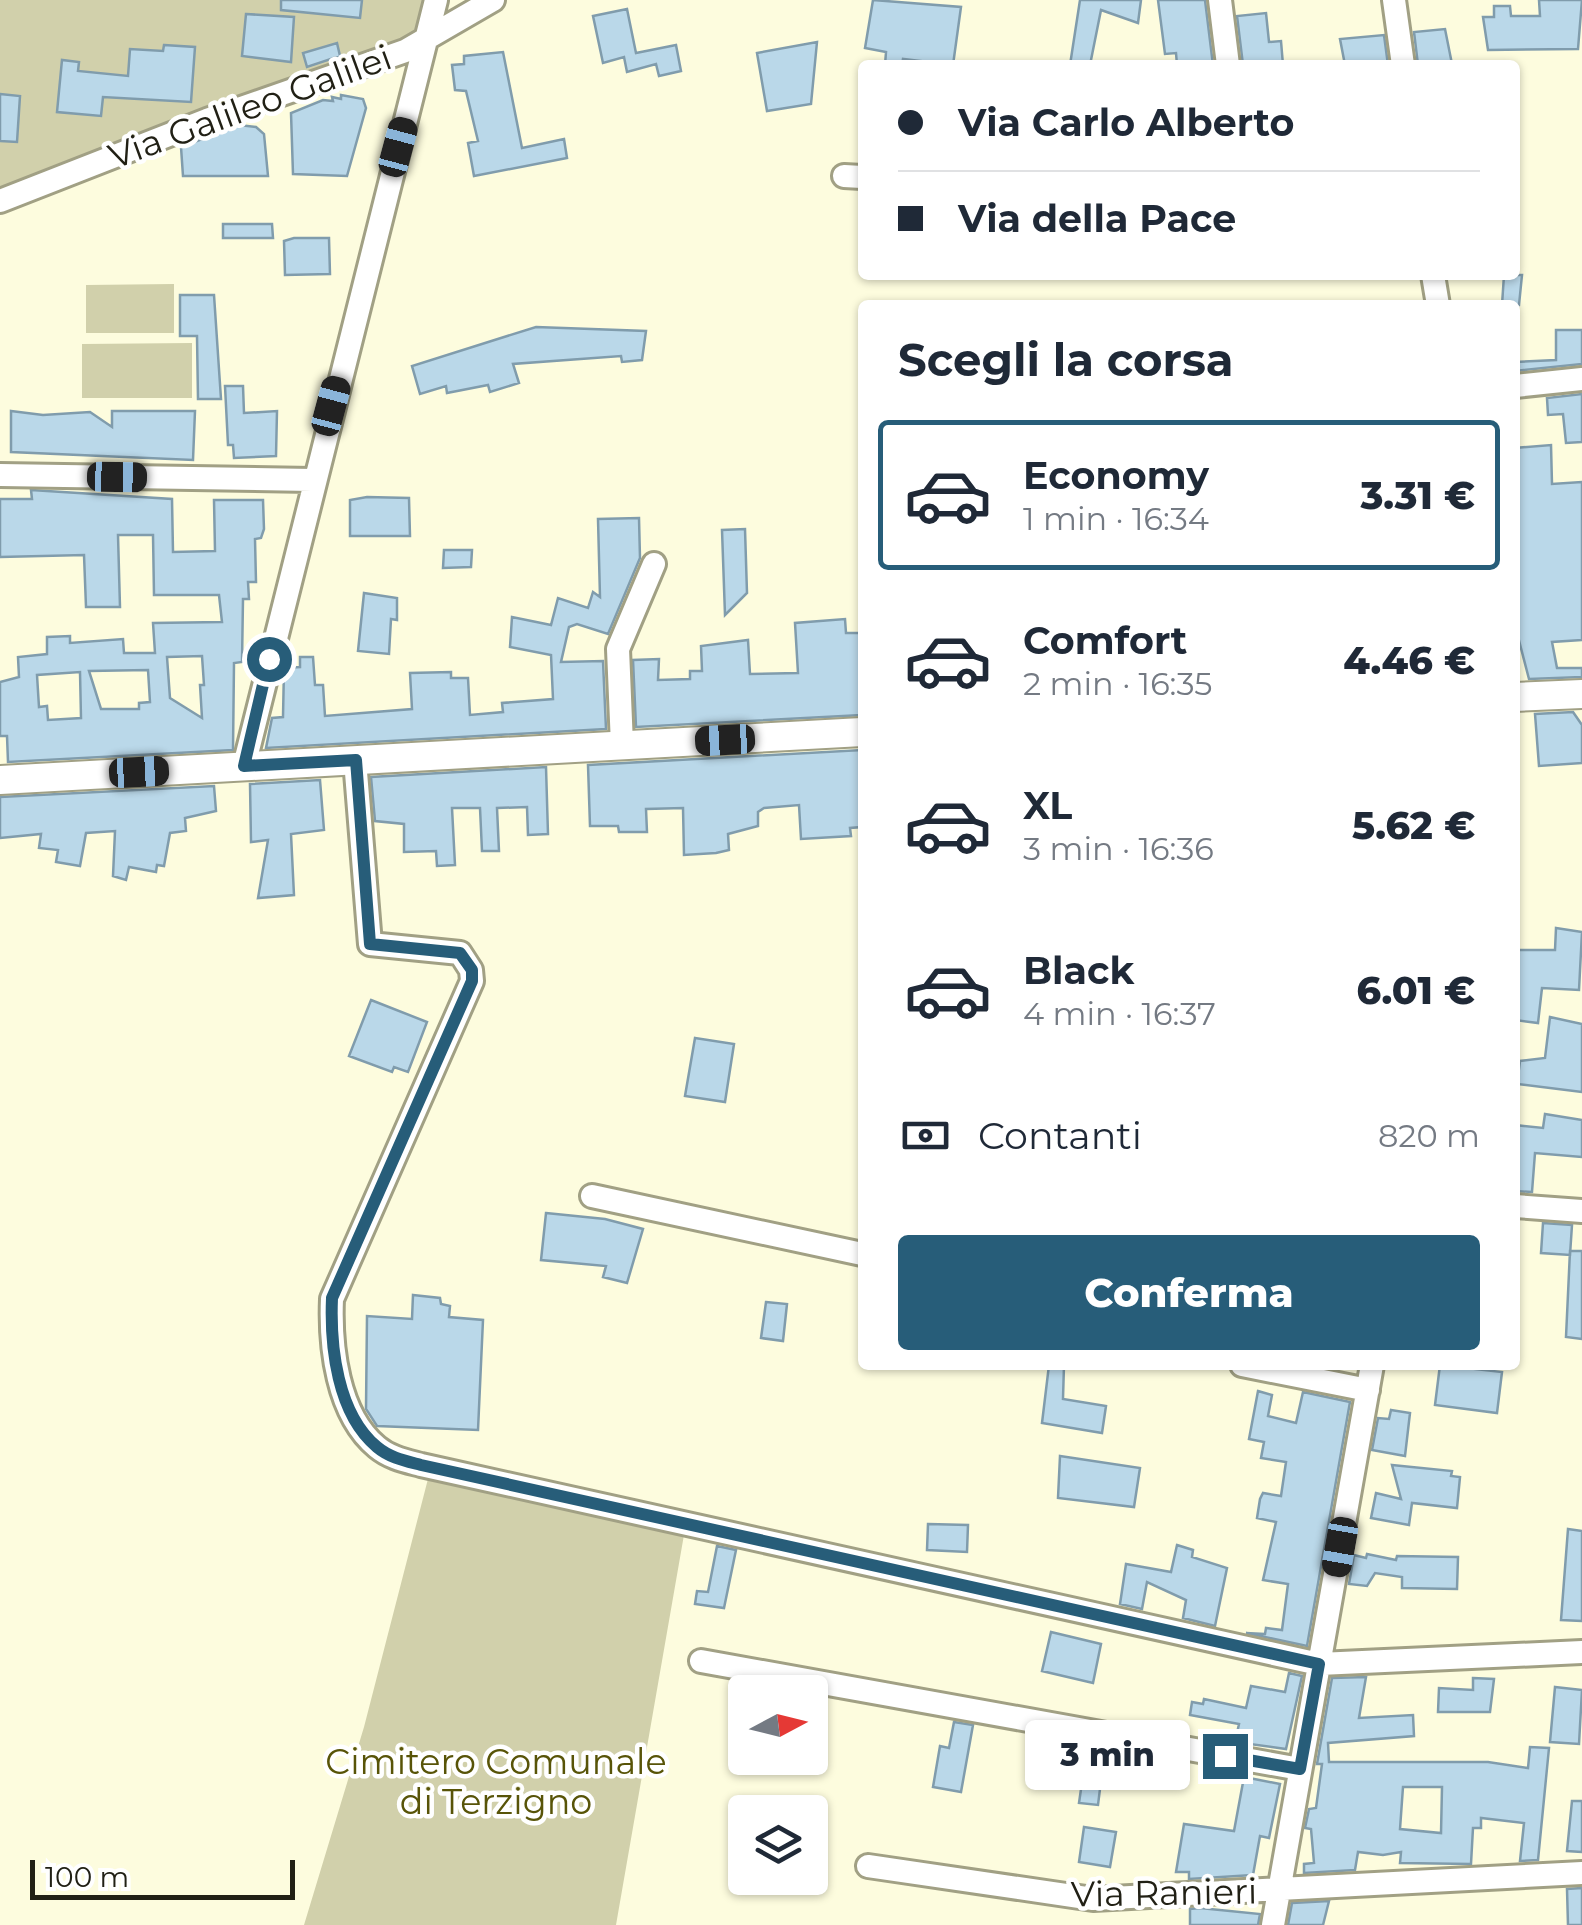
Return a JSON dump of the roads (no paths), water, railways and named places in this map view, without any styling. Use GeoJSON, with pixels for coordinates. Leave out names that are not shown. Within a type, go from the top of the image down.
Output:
{"type":"FeatureCollection","features":[{"type":"Feature","properties":{"kind":"main road"},"geometry":{"type":"LineString","coordinates":[[1520,697],[1582,694]]}},
{"type":"Feature","properties":{"kind":"main road"},"geometry":{"type":"LineString","coordinates":[[0,780],[858,732]]}},
{"type":"Feature","properties":{"kind":"street"},"geometry":{"type":"LineString","coordinates":[[244,766],[312,480],[436,0]]}},
{"type":"Feature","properties":{"kind":"street","name":"Via Galileo Galilei"},"geometry":{"type":"LineString","coordinates":[[0,201],[206,120],[405,50],[494,0]]}},
{"type":"Feature","properties":{"kind":"street"},"geometry":{"type":"LineString","coordinates":[[1220,0],[1227,60]]}},
{"type":"Feature","properties":{"kind":"street"},"geometry":{"type":"LineString","coordinates":[[1394,0],[1402,60]]}},
{"type":"Feature","properties":{"kind":"street"},"geometry":{"type":"LineString","coordinates":[[1520,385],[1582,379]]}},
{"type":"Feature","properties":{"kind":"street"},"geometry":{"type":"LineString","coordinates":[[0,475],[312,480]]}},
{"type":"Feature","properties":{"kind":"street"},"geometry":{"type":"LineString","coordinates":[[622,746],[618,649],[654,564]]}},
{"type":"Feature","properties":{"kind":"street"},"geometry":{"type":"LineString","coordinates":[[356,760],[370,944],[460,953],[472,970],[472,981],[332,1298],[330,1346],[344,1392],[374,1445],[390,1456],[421,1465],[1319,1664],[1582,1652]]}},
{"type":"Feature","properties":{"kind":"street"},"geometry":{"type":"LineString","coordinates":[[592,1196],[858,1253]]}},
{"type":"Feature","properties":{"kind":"street"},"geometry":{"type":"LineString","coordinates":[[1520,1206],[1582,1211]]}},
{"type":"Feature","properties":{"kind":"street"},"geometry":{"type":"LineString","coordinates":[[1267,1370],[1368,1390]]}},
{"type":"Feature","properties":{"kind":"street"},"geometry":{"type":"LineString","coordinates":[[1273,1925],[1371,1370]]}},
{"type":"Feature","properties":{"kind":"street"},"geometry":{"type":"LineString","coordinates":[[701,1661],[1300,1769]]}},
{"type":"Feature","properties":{"kind":"street","name":"Via Ranieri"},"geometry":{"type":"LineString","coordinates":[[868,1866],[1093,1899],[1582,1873]]}},
{"type":"Feature","properties":{"kind":"park label","name":"Cimitero Comunale di Terzigno"},"geometry":{"type":"Point","coordinates":[496,1782]}}]}
